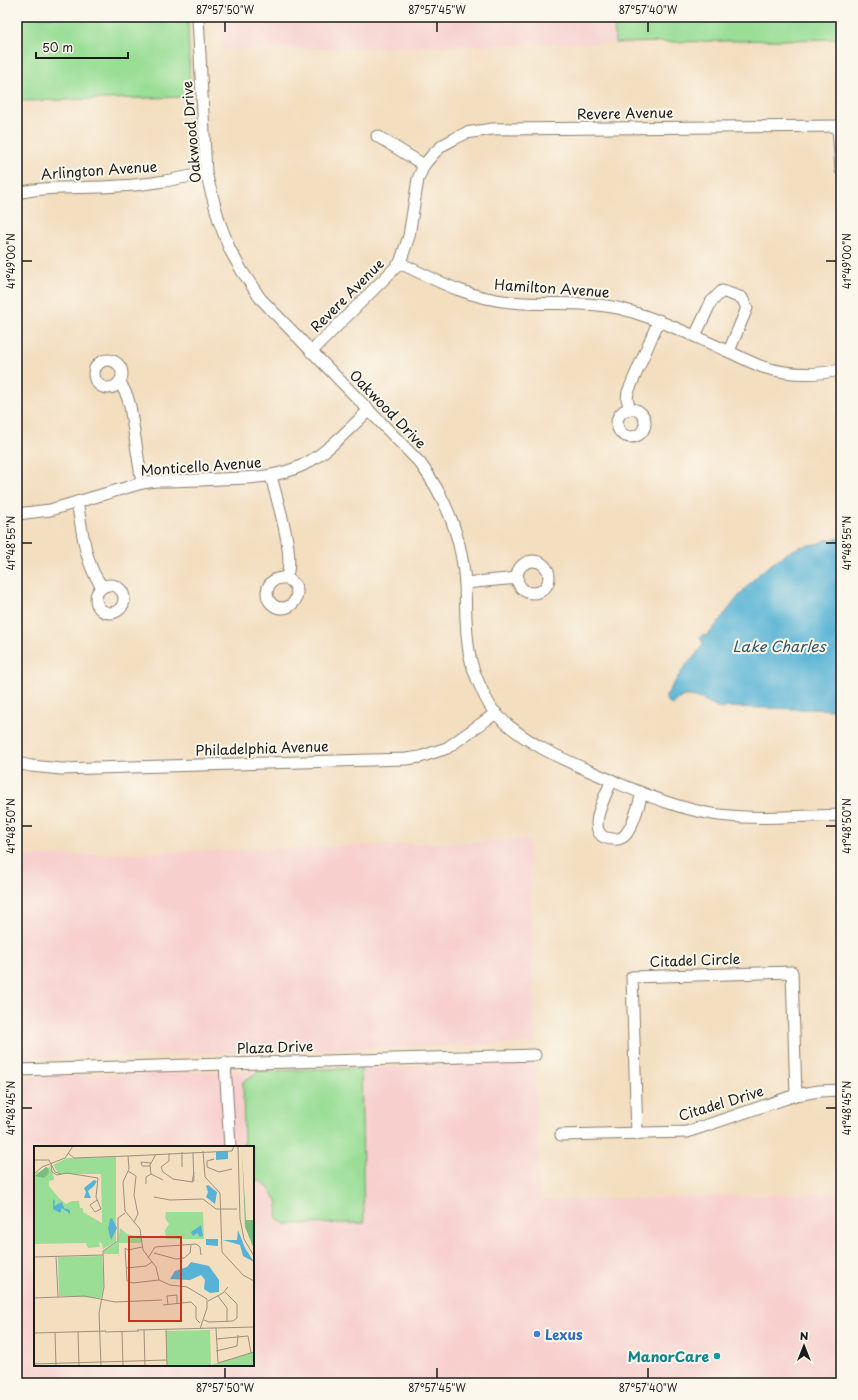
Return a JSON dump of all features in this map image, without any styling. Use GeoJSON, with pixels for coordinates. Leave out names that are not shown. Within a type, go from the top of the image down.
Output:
{"type":"FeatureCollection","features":[{"type":"Feature","properties":{"kind":"street","name":"Oakwood Drive"},"geometry":{"type":"LineString","coordinates":[[198,17],[206,172],[219,220],[230,250],[260,298],[420,463],[432,480],[445,503],[453,524],[460,551],[465,582],[466,619],[470,659],[484,693],[496,714],[518,734],[537,746],[642,794],[677,806],[719,815],[756,818],[841,815]]}},
{"type":"Feature","properties":{"kind":"street","name":"Revere Avenue"},"geometry":{"type":"LineString","coordinates":[[311,352],[400,263],[409,236],[418,180],[424,165],[443,145],[466,133],[479,130],[500,129],[840,126],[841,170]]}},
{"type":"Feature","properties":{"kind":"street"},"geometry":{"type":"LineString","coordinates":[[377,136],[424,165]]}},
{"type":"Feature","properties":{"kind":"street","name":"Arlington Avenue"},"geometry":{"type":"LineString","coordinates":[[17,193],[42,188],[117,187],[140,185],[206,172]]}},
{"type":"Feature","properties":{"kind":"street","name":"Hamilton Avenue"},"geometry":{"type":"LineString","coordinates":[[400,263],[440,283],[476,296],[509,302],[542,304],[569,302],[603,305],[622,309],[659,320],[763,367],[781,371],[815,374],[841,370]]}},
{"type":"Feature","properties":{"kind":"street"},"geometry":{"type":"LineString","coordinates":[[695,336],[711,302],[722,291],[742,298],[747,308],[728,352]]}},
{"type":"Feature","properties":{"kind":"street"},"geometry":{"type":"LineString","coordinates":[[630,409],[627,399],[628,392],[659,320]]}},
{"type":"Feature","properties":{"kind":"street"},"geometry":{"type":"LineString","coordinates":[[120,382],[128,396],[142,483]]}},
{"type":"Feature","properties":{"kind":"street","name":"Monticello Avenue"},"geometry":{"type":"LineString","coordinates":[[17,514],[50,510],[142,483],[156,481],[271,476],[284,473],[302,466],[320,455],[369,410]]}},
{"type":"Feature","properties":{"kind":"street"},"geometry":{"type":"LineString","coordinates":[[271,476],[289,551],[288,572],[286,578]]}},
{"type":"Feature","properties":{"kind":"street"},"geometry":{"type":"LineString","coordinates":[[77,502],[88,559],[97,581],[103,587]]}},
{"type":"Feature","properties":{"kind":"street"},"geometry":{"type":"LineString","coordinates":[[465,582],[518,578]]}},
{"type":"Feature","properties":{"kind":"street","name":"Philadelphia Avenue"},"geometry":{"type":"LineString","coordinates":[[17,763],[61,769],[406,759],[420,757],[447,748],[496,714]]}},
{"type":"Feature","properties":{"kind":"street"},"geometry":{"type":"LineString","coordinates":[[612,780],[597,819],[597,827],[600,834],[608,839],[616,840],[624,837],[628,831],[642,794]]}},
{"type":"Feature","properties":{"kind":"street","name":"Citadel Circle"},"geometry":{"type":"LineString","coordinates":[[637,1134],[632,977],[792,972],[796,1095]]}},
{"type":"Feature","properties":{"kind":"street","name":"Plaza Drive"},"geometry":{"type":"LineString","coordinates":[[17,1070],[535,1055]]}},
{"type":"Feature","properties":{"kind":"street"},"geometry":{"type":"LineString","coordinates":[[225,1063],[230,1146]]}},
{"type":"Feature","properties":{"kind":"street","name":"Citadel Drive"},"geometry":{"type":"LineString","coordinates":[[561,1135],[688,1132],[796,1095],[819,1090],[841,1090]]}},
{"type":"Feature","properties":{"kind":"shaded area"},"geometry":{"type":"Polygon","coordinates":[[[221,17],[841,17],[841,39],[223,50],[221,17]]]}},
{"type":"Feature","properties":{"kind":"shaded area"},"geometry":{"type":"Polygon","coordinates":[[[529,840],[535,1043],[17,1059],[17,857],[529,840]]]}},
{"type":"Feature","properties":{"kind":"shaded area"},"geometry":{"type":"Polygon","coordinates":[[[535,1063],[540,1201],[841,1193],[841,1383],[17,1383],[17,1077],[535,1063]]]}},
{"type":"Feature","properties":{"kind":"green space"},"geometry":{"type":"Polygon","coordinates":[[[17,17],[188,17],[190,97],[17,101],[17,17]]]}},
{"type":"Feature","properties":{"kind":"green space"},"geometry":{"type":"Polygon","coordinates":[[[614,17],[841,17],[841,39],[615,43],[614,17]]]}},
{"type":"Feature","properties":{"kind":"green space"},"geometry":{"type":"Polygon","coordinates":[[[361,1068],[364,1223],[284,1224],[277,1217],[278,1203],[272,1192],[263,1182],[254,1179],[254,1146],[244,1146],[243,1082],[259,1071],[361,1068]]]}},
{"type":"Feature","properties":{"kind":"water","name":"Lake Charles"},"geometry":{"type":"Polygon","coordinates":[[[841,538],[841,710],[727,707],[721,709],[702,699],[691,696],[682,697],[672,705],[668,703],[666,696],[685,666],[695,656],[703,644],[700,637],[710,633],[743,591],[761,572],[791,551],[800,547],[841,538]]]}},
{"type":"Feature","properties":{"kind":"place","name":"Lexus"},"geometry":{"type":"Point","coordinates":[537,1334]}},
{"type":"Feature","properties":{"kind":"place","name":"ManorCare"},"geometry":{"type":"Point","coordinates":[717,1356]}}]}
